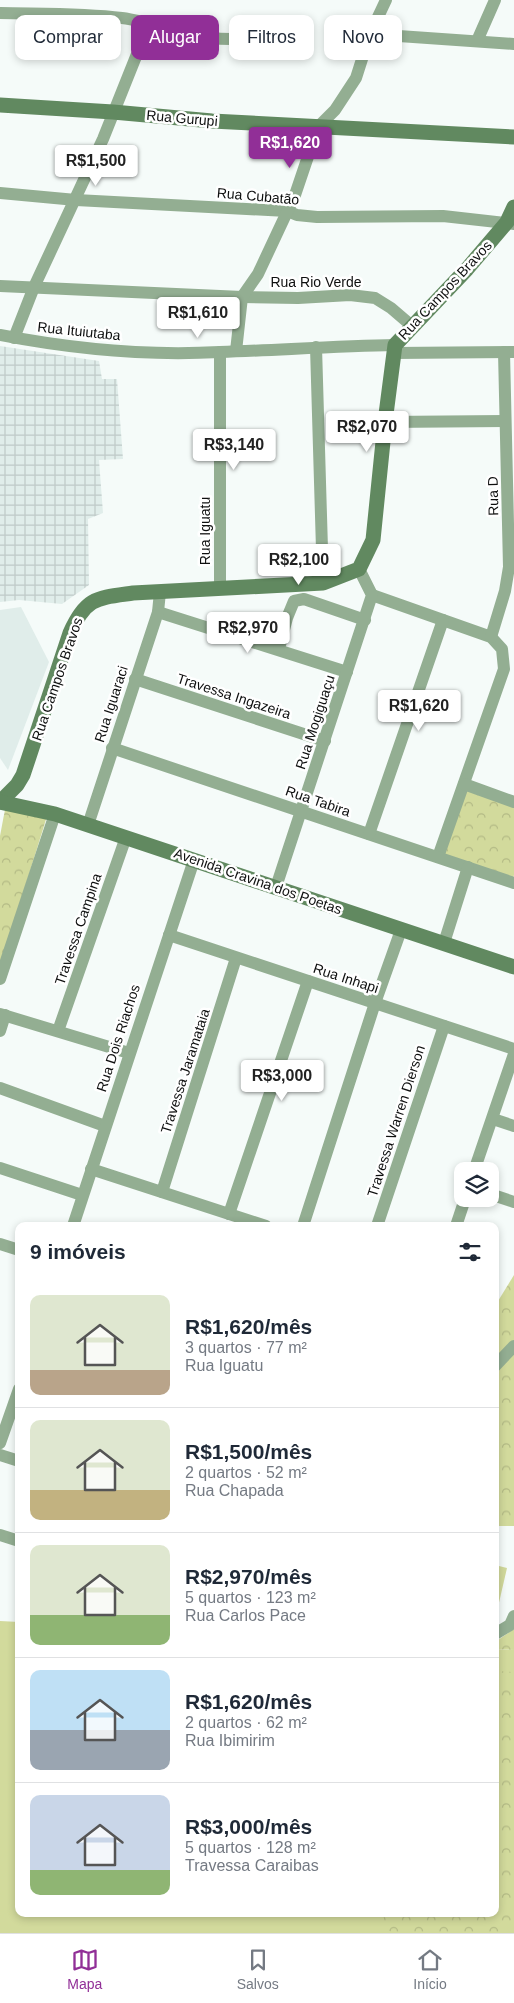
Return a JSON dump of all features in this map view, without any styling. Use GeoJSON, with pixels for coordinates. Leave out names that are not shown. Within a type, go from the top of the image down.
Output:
{"type":"FeatureCollection","features":[{"type":"Feature","properties":{"kind":"street"},"geometry":{"type":"LineString","coordinates":[[379,15],[386,0]]}},
{"type":"Feature","properties":{"kind":"street"},"geometry":{"type":"LineString","coordinates":[[477,40],[495,0]]}},
{"type":"Feature","properties":{"kind":"street"},"geometry":{"type":"LineString","coordinates":[[0,13],[96,16],[131,20]]}},
{"type":"Feature","properties":{"kind":"street"},"geometry":{"type":"LineString","coordinates":[[402,36],[514,44]]}},
{"type":"Feature","properties":{"kind":"street"},"geometry":{"type":"LineString","coordinates":[[14,338],[34,287],[76,200],[134,60]]}},
{"type":"Feature","properties":{"kind":"street"},"geometry":{"type":"LineString","coordinates":[[236,351],[242,296],[253,284],[288,211],[301,180],[318,127],[335,110],[356,78],[362,60]]}},
{"type":"Feature","properties":{"kind":"street","name":"Rua Gurupi"},"geometry":{"type":"LineString","coordinates":[[0,105],[113,112],[212,121],[514,137]]}},
{"type":"Feature","properties":{"kind":"street","name":"Rua Cubatão"},"geometry":{"type":"LineString","coordinates":[[0,193],[76,200],[288,211],[297,215],[317,217],[443,216],[510,223]]}},
{"type":"Feature","properties":{"kind":"street","name":"Rua Campos Bravos"},"geometry":{"type":"LineString","coordinates":[[0,802],[17,785],[27,767],[70,633],[82,610],[92,602],[110,597],[160,592],[323,583],[359,568],[373,540],[394,349],[412,326],[510,223],[514,207]]}},
{"type":"Feature","properties":{"kind":"street","name":"Rua Rio Verde"},"geometry":{"type":"LineString","coordinates":[[0,286],[298,298],[350,296],[375,298],[391,308],[412,326]]}},
{"type":"Feature","properties":{"kind":"street","name":"Rua Ituiutaba"},"geometry":{"type":"LineString","coordinates":[[0,336],[60,345],[126,351],[220,352],[316,347],[509,352]]}},
{"type":"Feature","properties":{"kind":"street"},"geometry":{"type":"LineString","coordinates":[[316,347],[323,583]]}},
{"type":"Feature","properties":{"kind":"street","name":"Rua Iguatu"},"geometry":{"type":"LineString","coordinates":[[220,352],[220,589]]}},
{"type":"Feature","properties":{"kind":"street","name":"Rua D"},"geometry":{"type":"LineString","coordinates":[[491,637],[505,591],[509,567],[505,421],[509,352]]}},
{"type":"Feature","properties":{"kind":"street"},"geometry":{"type":"LineString","coordinates":[[385,422],[505,421]]}},
{"type":"Feature","properties":{"kind":"street"},"geometry":{"type":"LineString","coordinates":[[359,568],[372,594],[491,637],[502,648],[509,671],[464,784],[438,857]]}},
{"type":"Feature","properties":{"kind":"street","name":"Rua Iguaraci"},"geometry":{"type":"LineString","coordinates":[[88,825],[158,612],[160,592]]}},
{"type":"Feature","properties":{"kind":"street","name":"Rua Mogiguaçu"},"geometry":{"type":"LineString","coordinates":[[276,887],[372,594]]}},
{"type":"Feature","properties":{"kind":"street"},"geometry":{"type":"LineString","coordinates":[[279,649],[287,618],[294,601],[304,599],[365,620]]}},
{"type":"Feature","properties":{"kind":"street"},"geometry":{"type":"LineString","coordinates":[[158,612],[347,672]]}},
{"type":"Feature","properties":{"kind":"street"},"geometry":{"type":"LineString","coordinates":[[369,834],[442,620]]}},
{"type":"Feature","properties":{"kind":"street","name":"Travessa Ingazeira"},"geometry":{"type":"LineString","coordinates":[[135,680],[325,741]]}},
{"type":"Feature","properties":{"kind":"street","name":"Rua Tabira"},"geometry":{"type":"LineString","coordinates":[[112,748],[468,867],[513,880]]}},
{"type":"Feature","properties":{"kind":"street"},"geometry":{"type":"LineString","coordinates":[[464,784],[514,802]]}},
{"type":"Feature","properties":{"kind":"street","name":"Avenida Cravina dos Poetas"},"geometry":{"type":"LineString","coordinates":[[0,802],[55,814],[514,967]]}},
{"type":"Feature","properties":{"kind":"street"},"geometry":{"type":"LineString","coordinates":[[0,979],[55,814]]}},
{"type":"Feature","properties":{"kind":"street","name":"Travessa Campina"},"geometry":{"type":"LineString","coordinates":[[58,1031],[126,837]]}},
{"type":"Feature","properties":{"kind":"street","name":"Rua Dois Riachos"},"geometry":{"type":"LineString","coordinates":[[74,1222],[194,860]]}},
{"type":"Feature","properties":{"kind":"street"},"geometry":{"type":"LineString","coordinates":[[444,943],[468,867]]}},
{"type":"Feature","properties":{"kind":"street"},"geometry":{"type":"LineString","coordinates":[[304,1222],[375,1003],[401,930]]}},
{"type":"Feature","properties":{"kind":"street","name":"Rua Inhapi"},"geometry":{"type":"LineString","coordinates":[[168,936],[514,1049]]}},
{"type":"Feature","properties":{"kind":"street","name":"Travessa Jaramataia"},"geometry":{"type":"LineString","coordinates":[[162,1192],[236,958]]}},
{"type":"Feature","properties":{"kind":"street"},"geometry":{"type":"LineString","coordinates":[[229,1214],[308,981]]}},
{"type":"Feature","properties":{"kind":"street"},"geometry":{"type":"LineString","coordinates":[[0,1031],[2,1014],[129,1053]]}},
{"type":"Feature","properties":{"kind":"street","name":"Travessa Warren Dierson"},"geometry":{"type":"LineString","coordinates":[[378,1222],[444,1026]]}},
{"type":"Feature","properties":{"kind":"street"},"geometry":{"type":"LineString","coordinates":[[477,1162],[514,1054]]}},
{"type":"Feature","properties":{"kind":"street"},"geometry":{"type":"LineString","coordinates":[[0,1088],[105,1126]]}},
{"type":"Feature","properties":{"kind":"street"},"geometry":{"type":"LineString","coordinates":[[493,1118],[514,1126]]}},
{"type":"Feature","properties":{"kind":"street"},"geometry":{"type":"LineString","coordinates":[[0,1168],[82,1195]]}},
{"type":"Feature","properties":{"kind":"street"},"geometry":{"type":"LineString","coordinates":[[91,1169],[254,1222]]}},
{"type":"Feature","properties":{"kind":"street"},"geometry":{"type":"LineString","coordinates":[[499,1197],[514,1202]]}},
{"type":"Feature","properties":{"kind":"street"},"geometry":{"type":"LineString","coordinates":[[457,1222],[462,1207]]}},
{"type":"Feature","properties":{"kind":"street"},"geometry":{"type":"LineString","coordinates":[[0,1244],[15,1249]]}},
{"type":"Feature","properties":{"kind":"street"},"geometry":{"type":"LineString","coordinates":[[499,1362],[514,1346]]}},
{"type":"Feature","properties":{"kind":"street"},"geometry":{"type":"LineString","coordinates":[[0,1443],[15,1400]]}},
{"type":"Feature","properties":{"kind":"street"},"geometry":{"type":"LineString","coordinates":[[0,1455],[15,1460]]}},
{"type":"Feature","properties":{"kind":"street"},"geometry":{"type":"LineString","coordinates":[[0,1535],[15,1540]]}},
{"type":"Feature","properties":{"kind":"street"},"geometry":{"type":"LineString","coordinates":[[499,1632],[510,1625],[514,1616]]}},
{"type":"Feature","properties":{"kind":"shaded area"},"geometry":{"type":"Polygon","coordinates":[[[0,346],[99,361],[102,379],[117,379],[123,459],[99,460],[103,513],[88,519],[89,585],[62,604],[19,600],[0,602],[0,346]]]}},
{"type":"Feature","properties":{"kind":"shaded area"},"geometry":{"type":"Polygon","coordinates":[[[21,607],[49,662],[8,770],[0,758],[0,610],[21,607]]]}},
{"type":"Feature","properties":{"kind":"green space"},"geometry":{"type":"Polygon","coordinates":[[[464,784],[514,802],[514,875],[512,882],[438,857],[464,784]]]}},
{"type":"Feature","properties":{"kind":"green space"},"geometry":{"type":"Polygon","coordinates":[[[7,799],[48,813],[0,968],[0,836],[7,799]]]}},
{"type":"Feature","properties":{"kind":"green space"},"geometry":{"type":"Polygon","coordinates":[[[514,1275],[514,1526],[499,1526],[499,1299],[514,1275]]]}},
{"type":"Feature","properties":{"kind":"green space"},"geometry":{"type":"Polygon","coordinates":[[[499,1566],[507,1568],[499,1603],[499,1566]]]}},
{"type":"Feature","properties":{"kind":"green space"},"geometry":{"type":"Polygon","coordinates":[[[0,1621],[15,1622],[15,1917],[499,1917],[499,1649],[514,1650],[514,1933],[0,1933],[0,1621]]]}},
{"type":"Feature","properties":{"kind":"green space"},"geometry":{"type":"Polygon","coordinates":[[[514,1629],[514,1650],[499,1649],[499,1639],[514,1629]]]}},
{"type":"Feature","properties":{"kind":"green space"},"geometry":{"type":"Polygon","coordinates":[[[499,1671],[514,1672],[514,1933],[393,1933],[386,1929],[384,1917],[499,1917],[499,1671]]]}}]}
